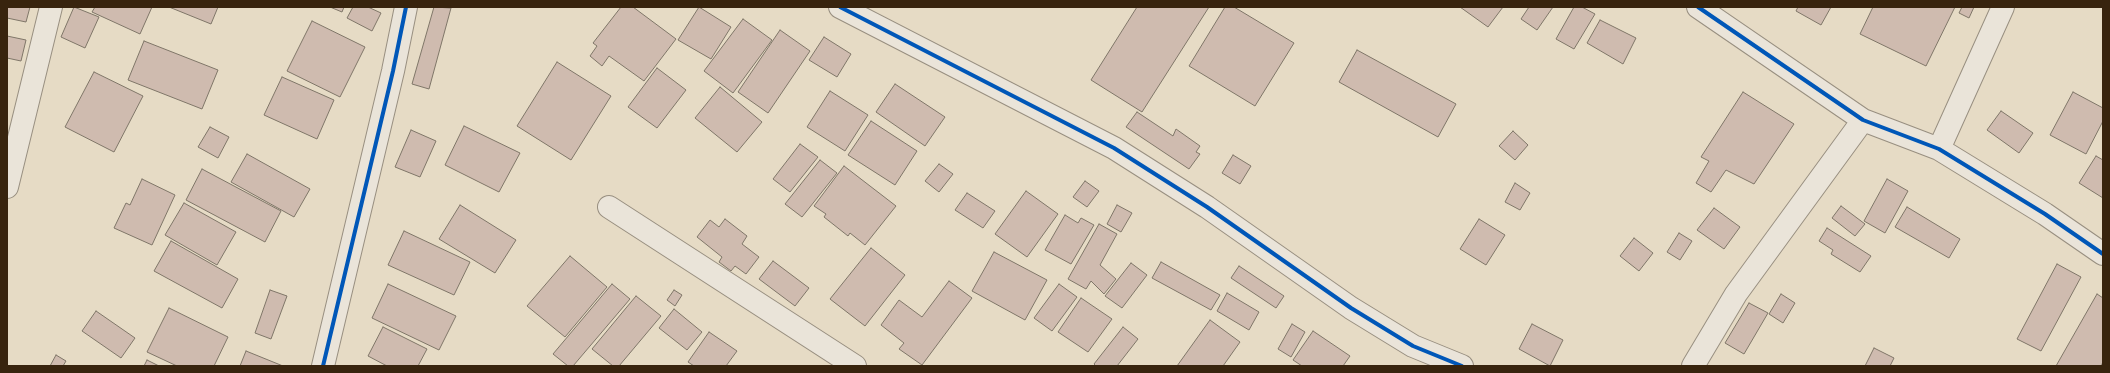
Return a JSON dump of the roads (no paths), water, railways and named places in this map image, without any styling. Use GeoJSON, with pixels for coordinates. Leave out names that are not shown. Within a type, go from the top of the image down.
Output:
{"type":"FeatureCollection","features":[{"type":"Feature","properties":{"kind":"street"},"geometry":{"type":"LineString","coordinates":[[7,187],[51,7]]}},
{"type":"Feature","properties":{"kind":"street"},"geometry":{"type":"LineString","coordinates":[[323,366],[394,71],[406,7]]}},
{"type":"Feature","properties":{"kind":"street"},"geometry":{"type":"LineString","coordinates":[[840,7],[1114,148],[1207,208],[1351,308],[1413,346],[1462,366]]}},
{"type":"Feature","properties":{"kind":"street"},"geometry":{"type":"LineString","coordinates":[[1698,7],[1863,120],[1938,149],[2045,214],[2103,254]]}},
{"type":"Feature","properties":{"kind":"street"},"geometry":{"type":"LineString","coordinates":[[1938,149],[2003,7]]}},
{"type":"Feature","properties":{"kind":"street"},"geometry":{"type":"LineString","coordinates":[[1693,366],[1736,294],[1863,120]]}},
{"type":"Feature","properties":{"kind":"street"},"geometry":{"type":"LineString","coordinates":[[609,207],[855,366]]}}]}
